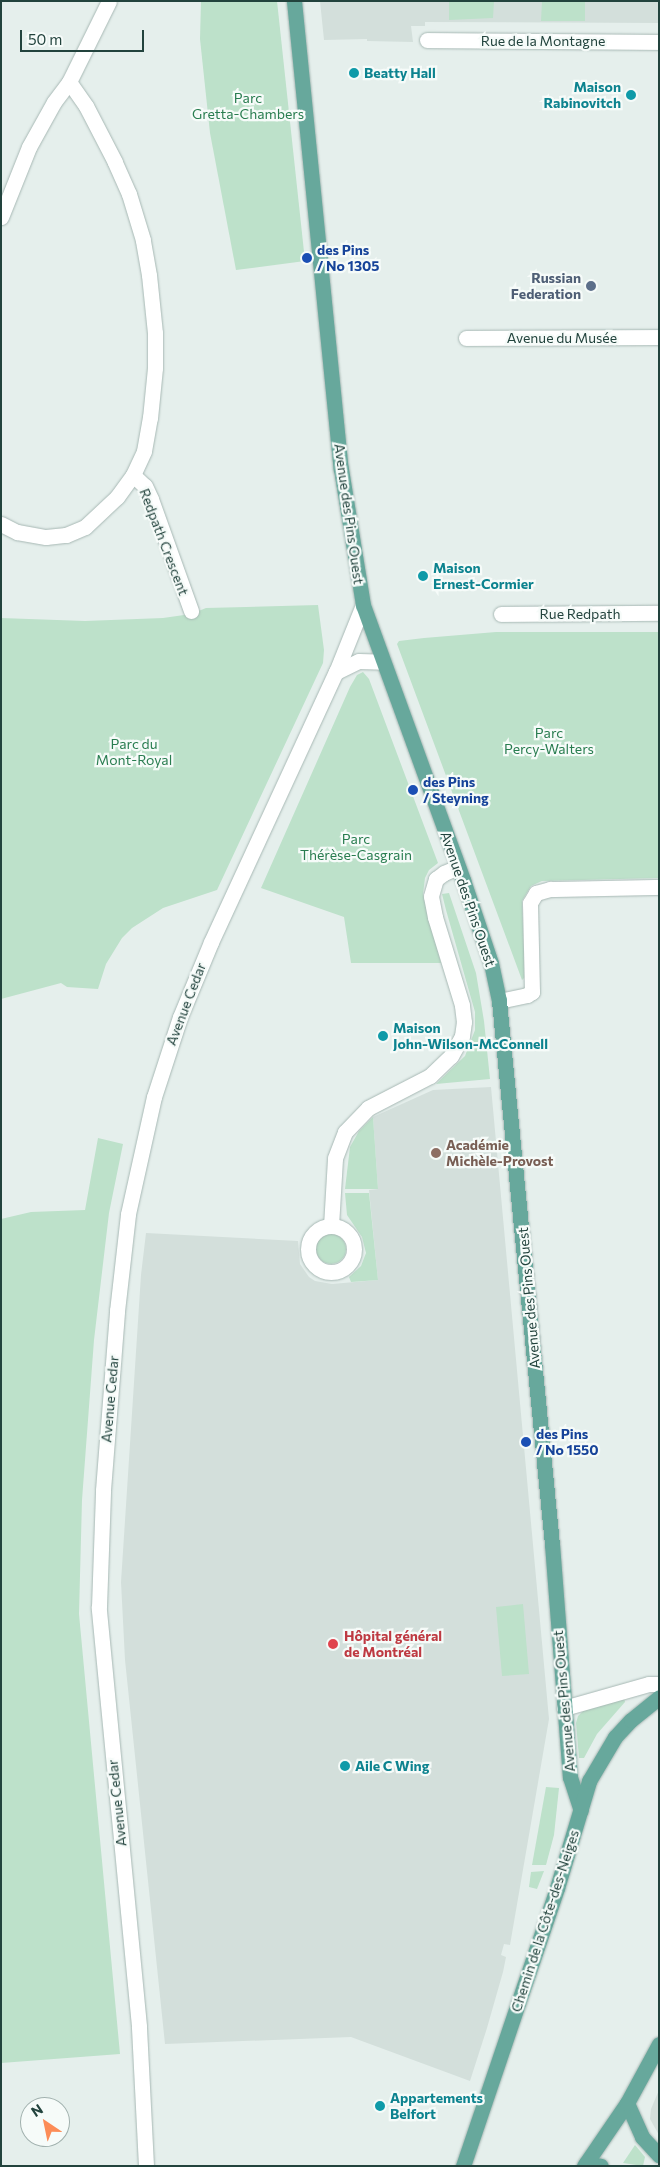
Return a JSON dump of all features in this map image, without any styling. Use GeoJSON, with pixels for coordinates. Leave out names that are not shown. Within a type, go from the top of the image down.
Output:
{"type":"FeatureCollection","features":[{"type":"Feature","properties":{"kind":"main road","name":"Avenue des Pins Ouest"},"geometry":{"type":"LineString","coordinates":[[294,1],[341,469],[363,605],[458,867],[491,963],[500,1001],[550,1526],[570,1777],[581,1810]]}},
{"type":"Feature","properties":{"kind":"main road","name":"Chemin de la Côte-des-Neiges"},"geometry":{"type":"LineString","coordinates":[[463,2166],[589,1781],[602,1755],[623,1728],[655,1703]]}},
{"type":"Feature","properties":{"kind":"main road"},"geometry":{"type":"LineString","coordinates":[[590,2165],[659,2044]]}},
{"type":"Feature","properties":{"kind":"main road"},"geometry":{"type":"LineString","coordinates":[[627,2103],[642,2136],[659,2155]]}},
{"type":"Feature","properties":{"kind":"street"},"geometry":{"type":"LineString","coordinates":[[1,217],[29,148],[54,102],[69,82],[109,1]]}},
{"type":"Feature","properties":{"kind":"street","name":"Rue de la Montagne"},"geometry":{"type":"LineString","coordinates":[[427,40],[659,42]]}},
{"type":"Feature","properties":{"kind":"street","name":"Redpath Crescent"},"geometry":{"type":"LineString","coordinates":[[1,524],[17,532],[39,537],[72,533],[98,517],[117,498],[134,476],[146,442],[155,368],[155,322],[148,263],[136,216],[120,173],[104,138],[69,82]]}},
{"type":"Feature","properties":{"kind":"street","name":"Avenue du Musée"},"geometry":{"type":"LineString","coordinates":[[466,338],[659,337]]}},
{"type":"Feature","properties":{"kind":"street","name":"Redpath Crescent"},"geometry":{"type":"LineString","coordinates":[[134,476],[143,484],[151,498],[191,611]]}},
{"type":"Feature","properties":{"kind":"street","name":"Avenue Cedar"},"geometry":{"type":"LineString","coordinates":[[146,2166],[140,2044],[99,1607],[103,1490],[128,1214],[154,1098],[185,1003],[336,672],[363,605]]}},
{"type":"Feature","properties":{"kind":"street","name":"Rue Redpath"},"geometry":{"type":"LineString","coordinates":[[501,614],[659,613]]}},
{"type":"Feature","properties":{"kind":"street"},"geometry":{"type":"LineString","coordinates":[[336,672],[359,661],[383,662]]}},
{"type":"Feature","properties":{"kind":"street"},"geometry":{"type":"LineString","coordinates":[[331,1226],[335,1158],[345,1132],[368,1108],[430,1076],[451,1056],[462,1036],[464,1022],[462,1005],[435,917],[431,896],[436,879],[458,867]]}},
{"type":"Feature","properties":{"kind":"street"},"geometry":{"type":"LineString","coordinates":[[500,1001],[527,996],[532,992],[530,903],[536,893],[550,889],[659,887]]}},
{"type":"Feature","properties":{"kind":"street"},"geometry":{"type":"LineString","coordinates":[[564,1708],[649,1684],[659,1684]]}},
{"type":"Feature","properties":{"kind":"shaded area"},"geometry":{"type":"Polygon","coordinates":[[[320,1],[659,1],[659,23],[425,22],[425,26],[411,26],[413,42],[367,41],[367,39],[324,40],[320,1]]]}},
{"type":"Feature","properties":{"kind":"shaded area","name":"Hôpital général de Montréal"},"geometry":{"type":"Polygon","coordinates":[[[491,1087],[549,1719],[510,1945],[504,1944],[501,1955],[506,1957],[503,1972],[470,2081],[351,2037],[165,2044],[125,1660],[121,1582],[141,1275],[146,1233],[298,1241],[300,1264],[309,1277],[315,1281],[332,1284],[378,1280],[369,1190],[378,1189],[373,1117],[433,1090],[491,1087]]]}},
{"type":"Feature","properties":{"kind":"shaded area"},"geometry":{"type":"Polygon","coordinates":[[[659,2090],[659,2135],[650,2119],[651,2109],[659,2090]]]}},
{"type":"Feature","properties":{"kind":"green space","name":"Parc Gretta-Chambers"},"geometry":{"type":"Polygon","coordinates":[[[201,1],[277,1],[305,261],[236,270],[210,133],[200,39],[201,1]]]}},
{"type":"Feature","properties":{"kind":"green space"},"geometry":{"type":"Polygon","coordinates":[[[449,1],[494,1],[493,18],[449,20],[449,1]]]}},
{"type":"Feature","properties":{"kind":"green space"},"geometry":{"type":"Polygon","coordinates":[[[542,1],[585,1],[585,21],[541,21],[542,1]]]}},
{"type":"Feature","properties":{"kind":"green space","name":"Parc du Mont-Royal"},"geometry":{"type":"Polygon","coordinates":[[[318,605],[324,650],[323,663],[217,890],[163,908],[132,928],[122,938],[106,964],[98,989],[67,987],[61,983],[1,999],[1,618],[85,621],[163,618],[191,614],[206,608],[318,605]]]}},
{"type":"Feature","properties":{"kind":"green space","name":"Parc Percy-Walters"},"geometry":{"type":"Polygon","coordinates":[[[496,632],[659,632],[659,878],[542,881],[531,886],[522,901],[525,977],[522,980],[397,644],[399,641],[496,632]]]}},
{"type":"Feature","properties":{"kind":"green space","name":"Parc Thérèse-Casgrain"},"geometry":{"type":"Polygon","coordinates":[[[363,672],[369,679],[438,863],[429,870],[425,878],[423,894],[441,963],[351,963],[344,917],[261,888],[350,687],[357,675],[363,672]]]}},
{"type":"Feature","properties":{"kind":"green space"},"geometry":{"type":"Polygon","coordinates":[[[449,893],[476,973],[484,1021],[490,1079],[436,1084],[465,1056],[475,1030],[475,1012],[442,894],[449,893]]]}},
{"type":"Feature","properties":{"kind":"green space"},"geometry":{"type":"Polygon","coordinates":[[[373,1117],[378,1189],[345,1189],[350,1147],[359,1131],[373,1117]]]}},
{"type":"Feature","properties":{"kind":"green space"},"geometry":{"type":"Polygon","coordinates":[[[98,1138],[123,1144],[109,1213],[94,1340],[82,1500],[79,1614],[120,2054],[1,2063],[1,1219],[31,1212],[85,1210],[98,1138]]]}},
{"type":"Feature","properties":{"kind":"green space"},"geometry":{"type":"Polygon","coordinates":[[[345,1193],[369,1193],[378,1280],[351,1282],[349,1277],[361,1266],[366,1253],[362,1237],[347,1215],[345,1193]]]}},
{"type":"Feature","properties":{"kind":"green space"},"geometry":{"type":"Polygon","coordinates":[[[331,1234],[337,1235],[345,1243],[345,1255],[337,1263],[331,1264],[325,1263],[317,1255],[316,1249],[317,1243],[325,1235],[331,1234]]]}},
{"type":"Feature","properties":{"kind":"green space"},"geometry":{"type":"Polygon","coordinates":[[[523,1604],[529,1674],[502,1676],[496,1607],[523,1604]]]}},
{"type":"Feature","properties":{"kind":"green space"},"geometry":{"type":"Polygon","coordinates":[[[624,1698],[625,1702],[597,1734],[584,1758],[579,1758],[576,1723],[578,1716],[584,1710],[624,1698]]]}},
{"type":"Feature","properties":{"kind":"green space"},"geometry":{"type":"Polygon","coordinates":[[[546,1787],[559,1788],[554,1835],[546,1865],[532,1865],[546,1787]]]}},
{"type":"Feature","properties":{"kind":"green space"},"geometry":{"type":"Polygon","coordinates":[[[544,1871],[537,1889],[529,1887],[531,1872],[544,1871]]]}},
{"type":"Feature","properties":{"kind":"green space"},"geometry":{"type":"Polygon","coordinates":[[[635,2145],[645,2157],[643,2166],[623,2163],[635,2145]]]}},
{"type":"Feature","properties":{"kind":"place","name":"Beatty Hall"},"geometry":{"type":"Point","coordinates":[354,73]}},
{"type":"Feature","properties":{"kind":"place","name":"Maison Rabinovitch"},"geometry":{"type":"Point","coordinates":[631,95]}},
{"type":"Feature","properties":{"kind":"place","name":"des Pins / No 1305"},"geometry":{"type":"Point","coordinates":[307,258]}},
{"type":"Feature","properties":{"kind":"place","name":"Russian Federation"},"geometry":{"type":"Point","coordinates":[591,286]}},
{"type":"Feature","properties":{"kind":"place","name":"Maison Ernest-Cormier"},"geometry":{"type":"Point","coordinates":[423,576]}},
{"type":"Feature","properties":{"kind":"place","name":"des Pins / Steyning"},"geometry":{"type":"Point","coordinates":[413,790]}},
{"type":"Feature","properties":{"kind":"place","name":"Maison John-Wilson-McConnell"},"geometry":{"type":"Point","coordinates":[383,1036]}},
{"type":"Feature","properties":{"kind":"place","name":"Académie Michèle-Provost"},"geometry":{"type":"Point","coordinates":[436,1153]}},
{"type":"Feature","properties":{"kind":"place","name":"des Pins / No 1550"},"geometry":{"type":"Point","coordinates":[526,1442]}},
{"type":"Feature","properties":{"kind":"place","name":"Hôpital général de Montréal"},"geometry":{"type":"Point","coordinates":[333,1644]}},
{"type":"Feature","properties":{"kind":"place","name":"Aile C Wing"},"geometry":{"type":"Point","coordinates":[345,1766]}},
{"type":"Feature","properties":{"kind":"place","name":"Appartements Belfort"},"geometry":{"type":"Point","coordinates":[380,2106]}}]}
